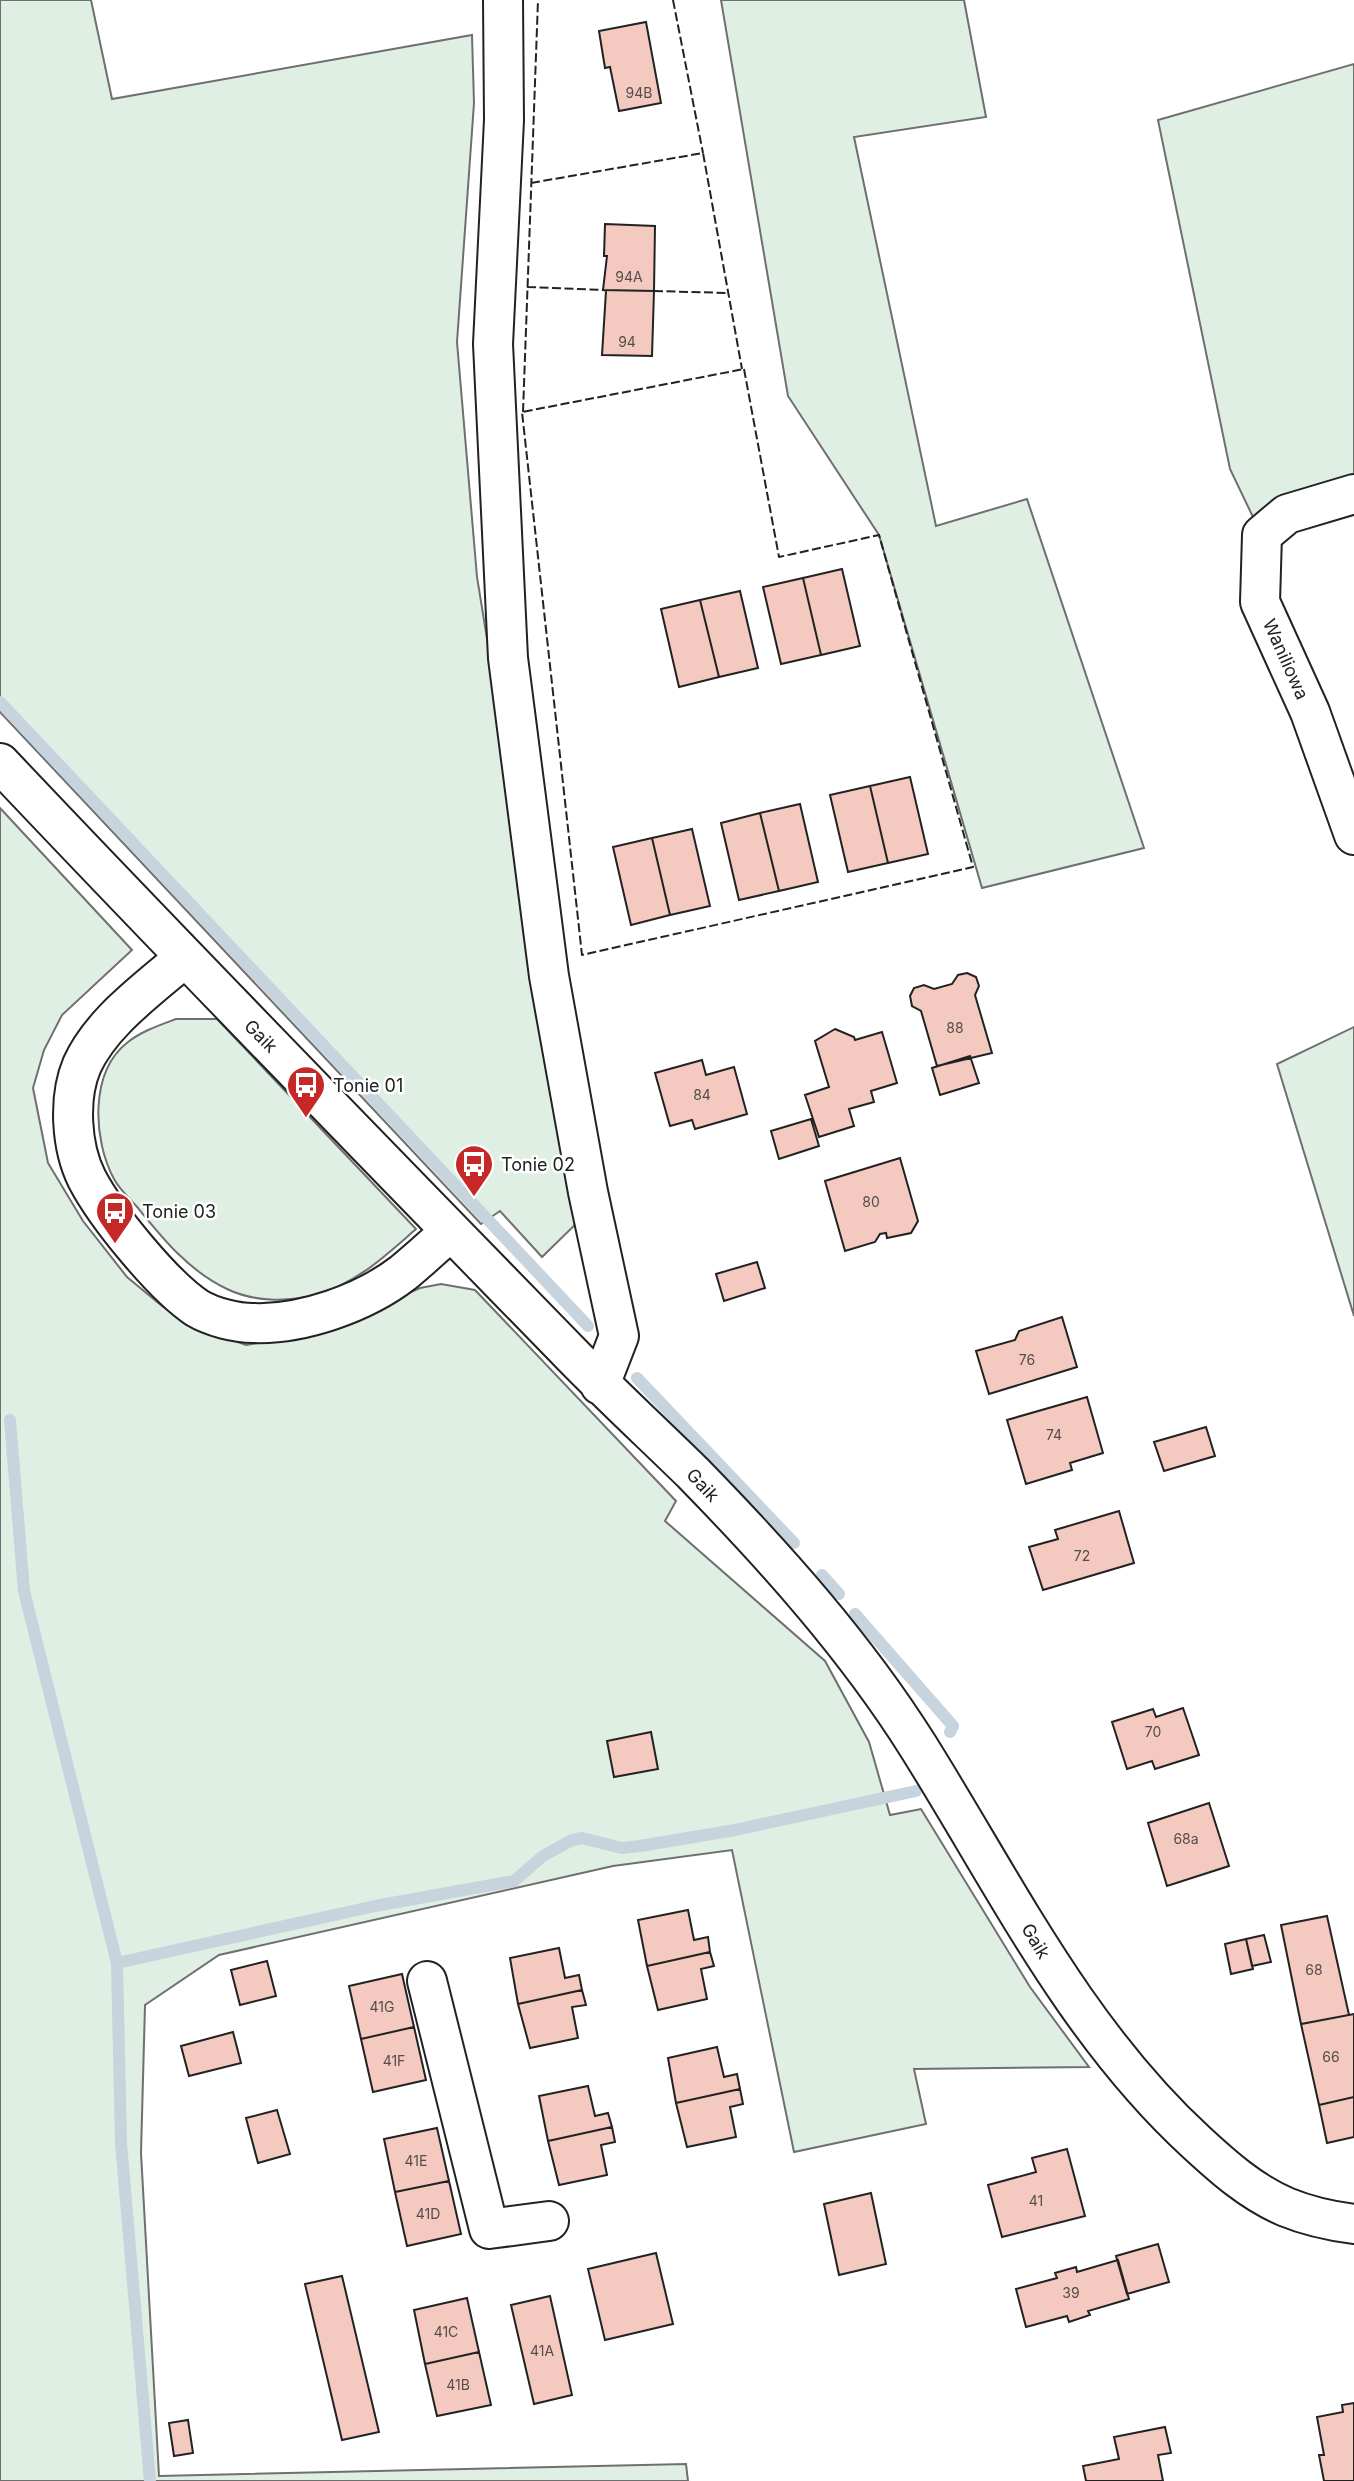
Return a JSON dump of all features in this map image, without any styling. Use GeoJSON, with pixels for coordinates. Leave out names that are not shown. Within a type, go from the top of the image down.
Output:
{"type":"FeatureCollection","features":[{"type":"Feature","properties":{"kind":"street"},"geometry":{"type":"LineString","coordinates":[[503,0],[504,120],[493,344],[508,658],[549,976],[588,1192],[619,1336],[600,1385]]}},
{"type":"Feature","properties":{"kind":"street","name":"Waniliowa"},"geometry":{"type":"LineString","coordinates":[[1354,494],[1287,514],[1262,536],[1260,602],[1310,712],[1354,835]]}},
{"type":"Feature","properties":{"kind":"street","name":"Gaik"},"geometry":{"type":"LineString","coordinates":[[0,763],[184,957],[600,1385],[694,1475],[846,1642],[916,1742],[1060,1982],[1123,2067],[1164,2113],[1225,2170],[1256,2191],[1299,2211],[1354,2224]]}},
{"type":"Feature","properties":{"kind":"street"},"geometry":{"type":"LineString","coordinates":[[184,957],[116,1019],[90,1051],[79,1077],[74,1104],[74,1132],[87,1178],[114,1218],[176,1292],[200,1309],[235,1320],[254,1323],[313,1314],[383,1286],[451,1231]]}},
{"type":"Feature","properties":{"kind":"street"},"geometry":{"type":"LineString","coordinates":[[427,1981],[489,2229],[549,2221]]}},
{"type":"Feature","properties":{"kind":"green space"},"geometry":{"type":"Polygon","coordinates":[[[0,0],[91,0],[112,99],[472,35],[474,103],[457,342],[477,577],[581,1219],[542,1257],[500,1211],[481,1224],[0,712],[0,0]]]}},
{"type":"Feature","properties":{"kind":"green space"},"geometry":{"type":"Polygon","coordinates":[[[721,0],[964,0],[986,117],[854,137],[936,526],[1027,499],[1144,848],[982,888],[879,535],[788,396],[721,0]]]}},
{"type":"Feature","properties":{"kind":"green space"},"geometry":{"type":"Polygon","coordinates":[[[1354,64],[1354,484],[1253,517],[1230,469],[1158,120],[1354,64]]]}},
{"type":"Feature","properties":{"kind":"green space"},"geometry":{"type":"Polygon","coordinates":[[[0,808],[132,950],[62,1015],[44,1050],[33,1088],[48,1163],[83,1221],[127,1277],[162,1306],[193,1326],[246,1345],[314,1334],[420,1288],[441,1284],[475,1290],[676,1501],[665,1521],[825,1661],[869,1742],[890,1815],[921,1809],[1030,1987],[1089,2067],[914,2069],[926,2124],[794,2152],[732,1850],[613,1866],[219,1955],[145,2005],[141,2153],[159,2476],[686,2464],[688,2481],[0,2481],[0,808]]]}},
{"type":"Feature","properties":{"kind":"green space"},"geometry":{"type":"Polygon","coordinates":[[[176,1019],[217,1019],[416,1229],[381,1259],[344,1284],[304,1297],[271,1300],[237,1293],[213,1282],[189,1264],[116,1183],[107,1163],[99,1126],[101,1088],[115,1055],[139,1035],[176,1019]]]}},
{"type":"Feature","properties":{"kind":"green space"},"geometry":{"type":"Polygon","coordinates":[[[1354,1027],[1354,1316],[1277,1064],[1354,1027]]]}},
{"type":"Feature","properties":{"kind":"building"},"geometry":{"type":"Polygon","coordinates":[[[646,22],[661,103],[619,111],[610,67],[605,68],[599,31],[646,22]]]}},
{"type":"Feature","properties":{"kind":"building"},"geometry":{"type":"Polygon","coordinates":[[[605,224],[655,226],[654,291],[603,290],[607,256],[604,256],[605,224]]]}},
{"type":"Feature","properties":{"kind":"building"},"geometry":{"type":"Polygon","coordinates":[[[603,290],[654,291],[652,356],[602,355],[606,291],[603,290]]]}},
{"type":"Feature","properties":{"kind":"building"},"geometry":{"type":"Polygon","coordinates":[[[842,569],[860,646],[821,655],[803,578],[842,569]]]}},
{"type":"Feature","properties":{"kind":"building"},"geometry":{"type":"Polygon","coordinates":[[[803,578],[821,655],[781,664],[763,587],[803,578]]]}},
{"type":"Feature","properties":{"kind":"building"},"geometry":{"type":"Polygon","coordinates":[[[740,591],[758,668],[719,677],[700,600],[740,591]]]}},
{"type":"Feature","properties":{"kind":"building"},"geometry":{"type":"Polygon","coordinates":[[[700,600],[719,677],[679,687],[661,609],[700,600]]]}},
{"type":"Feature","properties":{"kind":"building"},"geometry":{"type":"Polygon","coordinates":[[[910,777],[928,854],[888,863],[870,786],[910,777]]]}},
{"type":"Feature","properties":{"kind":"building"},"geometry":{"type":"Polygon","coordinates":[[[870,786],[888,863],[848,872],[830,795],[870,786]]]}},
{"type":"Feature","properties":{"kind":"building"},"geometry":{"type":"Polygon","coordinates":[[[800,804],[818,882],[779,891],[760,813],[800,804]]]}},
{"type":"Feature","properties":{"kind":"building"},"geometry":{"type":"Polygon","coordinates":[[[760,813],[779,891],[739,900],[721,823],[760,813]]]}},
{"type":"Feature","properties":{"kind":"building"},"geometry":{"type":"Polygon","coordinates":[[[692,829],[710,906],[670,915],[652,838],[692,829]]]}},
{"type":"Feature","properties":{"kind":"building"},"geometry":{"type":"Polygon","coordinates":[[[652,838],[670,915],[631,925],[613,847],[652,838]]]}},
{"type":"Feature","properties":{"kind":"building"},"geometry":{"type":"Polygon","coordinates":[[[967,973],[976,977],[979,986],[975,995],[992,1053],[937,1066],[921,1011],[912,1006],[910,996],[914,988],[924,985],[934,989],[952,984],[958,975],[967,973]]]}},
{"type":"Feature","properties":{"kind":"building"},"geometry":{"type":"Polygon","coordinates":[[[835,1029],[854,1037],[855,1040],[882,1032],[897,1083],[871,1091],[874,1102],[849,1109],[854,1126],[819,1137],[805,1095],[829,1087],[815,1041],[835,1029]]]}},
{"type":"Feature","properties":{"kind":"building"},"geometry":{"type":"Polygon","coordinates":[[[970,1056],[979,1083],[940,1095],[932,1068],[970,1056]]]}},
{"type":"Feature","properties":{"kind":"building"},"geometry":{"type":"Polygon","coordinates":[[[702,1060],[706,1075],[734,1067],[747,1114],[695,1129],[692,1120],[670,1126],[655,1073],[702,1060]]]}},
{"type":"Feature","properties":{"kind":"building"},"geometry":{"type":"Polygon","coordinates":[[[811,1119],[819,1146],[779,1159],[771,1131],[811,1119]]]}},
{"type":"Feature","properties":{"kind":"building"},"geometry":{"type":"Polygon","coordinates":[[[900,1158],[918,1221],[911,1233],[887,1238],[886,1233],[880,1234],[875,1242],[845,1251],[825,1181],[900,1158]]]}},
{"type":"Feature","properties":{"kind":"building"},"geometry":{"type":"Polygon","coordinates":[[[757,1262],[765,1288],[724,1301],[716,1274],[757,1262]]]}},
{"type":"Feature","properties":{"kind":"building"},"geometry":{"type":"Polygon","coordinates":[[[1062,1317],[1077,1367],[989,1394],[976,1351],[1015,1340],[1019,1331],[1062,1317]]]}},
{"type":"Feature","properties":{"kind":"building"},"geometry":{"type":"Polygon","coordinates":[[[1087,1397],[1103,1453],[1070,1463],[1072,1470],[1026,1484],[1007,1420],[1087,1397]]]}},
{"type":"Feature","properties":{"kind":"building"},"geometry":{"type":"Polygon","coordinates":[[[1206,1427],[1215,1456],[1164,1471],[1154,1442],[1206,1427]]]}},
{"type":"Feature","properties":{"kind":"building"},"geometry":{"type":"Polygon","coordinates":[[[1119,1511],[1134,1563],[1043,1590],[1029,1547],[1058,1539],[1055,1530],[1119,1511]]]}},
{"type":"Feature","properties":{"kind":"building"},"geometry":{"type":"Polygon","coordinates":[[[1183,1708],[1199,1755],[1155,1769],[1152,1761],[1127,1769],[1112,1722],[1153,1709],[1156,1717],[1183,1708]]]}},
{"type":"Feature","properties":{"kind":"building"},"geometry":{"type":"Polygon","coordinates":[[[651,1732],[658,1769],[614,1777],[607,1741],[651,1732]]]}},
{"type":"Feature","properties":{"kind":"building"},"geometry":{"type":"Polygon","coordinates":[[[1209,1803],[1229,1866],[1167,1886],[1148,1823],[1209,1803]]]}},
{"type":"Feature","properties":{"kind":"building"},"geometry":{"type":"Polygon","coordinates":[[[688,1910],[694,1940],[708,1937],[710,1952],[647,1966],[638,1920],[688,1910]]]}},
{"type":"Feature","properties":{"kind":"building"},"geometry":{"type":"Polygon","coordinates":[[[1327,1916],[1349,2015],[1301,2024],[1281,1925],[1327,1916]]]}},
{"type":"Feature","properties":{"kind":"building"},"geometry":{"type":"Polygon","coordinates":[[[1264,1935],[1271,1962],[1252,1966],[1246,1939],[1264,1935]]]}},
{"type":"Feature","properties":{"kind":"building"},"geometry":{"type":"Polygon","coordinates":[[[1246,1939],[1253,1969],[1231,1974],[1225,1944],[1246,1939]]]}},
{"type":"Feature","properties":{"kind":"building"},"geometry":{"type":"Polygon","coordinates":[[[559,1948],[565,1978],[579,1975],[582,1990],[518,2004],[510,1958],[559,1948]]]}},
{"type":"Feature","properties":{"kind":"building"},"geometry":{"type":"Polygon","coordinates":[[[710,1952],[714,1966],[701,1969],[707,1999],[658,2010],[647,1966],[710,1952]]]}},
{"type":"Feature","properties":{"kind":"building"},"geometry":{"type":"Polygon","coordinates":[[[267,1961],[276,1996],[240,2005],[231,1970],[267,1961]]]}},
{"type":"Feature","properties":{"kind":"building"},"geometry":{"type":"Polygon","coordinates":[[[402,1974],[414,2027],[361,2039],[349,1986],[402,1974]]]}},
{"type":"Feature","properties":{"kind":"building"},"geometry":{"type":"Polygon","coordinates":[[[582,1990],[586,2005],[572,2007],[578,2038],[530,2048],[518,2004],[582,1990]]]}},
{"type":"Feature","properties":{"kind":"building"},"geometry":{"type":"Polygon","coordinates":[[[1354,2014],[1354,2097],[1319,2105],[1301,2024],[1354,2014]]]}},
{"type":"Feature","properties":{"kind":"building"},"geometry":{"type":"Polygon","coordinates":[[[414,2027],[426,2080],[373,2092],[361,2039],[414,2027]]]}},
{"type":"Feature","properties":{"kind":"building"},"geometry":{"type":"Polygon","coordinates":[[[233,2032],[241,2063],[189,2076],[181,2046],[233,2032]]]}},
{"type":"Feature","properties":{"kind":"building"},"geometry":{"type":"Polygon","coordinates":[[[717,2047],[724,2077],[737,2074],[740,2089],[676,2103],[668,2058],[717,2047]]]}},
{"type":"Feature","properties":{"kind":"building"},"geometry":{"type":"Polygon","coordinates":[[[588,2086],[595,2116],[608,2113],[612,2127],[548,2141],[539,2096],[588,2086]]]}},
{"type":"Feature","properties":{"kind":"building"},"geometry":{"type":"Polygon","coordinates":[[[740,2089],[743,2104],[730,2107],[736,2137],[687,2147],[676,2103],[740,2089]]]}},
{"type":"Feature","properties":{"kind":"building"},"geometry":{"type":"Polygon","coordinates":[[[1354,2097],[1354,2137],[1327,2143],[1319,2105],[1354,2097]]]}},
{"type":"Feature","properties":{"kind":"building"},"geometry":{"type":"Polygon","coordinates":[[[277,2110],[290,2154],[258,2163],[246,2118],[277,2110]]]}},
{"type":"Feature","properties":{"kind":"building"},"geometry":{"type":"Polygon","coordinates":[[[612,2127],[615,2142],[601,2145],[607,2175],[559,2185],[548,2141],[612,2127]]]}},
{"type":"Feature","properties":{"kind":"building"},"geometry":{"type":"Polygon","coordinates":[[[437,2128],[449,2181],[395,2192],[384,2139],[437,2128]]]}},
{"type":"Feature","properties":{"kind":"building"},"geometry":{"type":"Polygon","coordinates":[[[1067,2149],[1085,2216],[1002,2237],[988,2185],[1036,2172],[1032,2158],[1067,2149]]]}},
{"type":"Feature","properties":{"kind":"building"},"geometry":{"type":"Polygon","coordinates":[[[449,2181],[461,2234],[407,2246],[395,2192],[449,2181]]]}},
{"type":"Feature","properties":{"kind":"building"},"geometry":{"type":"Polygon","coordinates":[[[871,2193],[886,2264],[839,2275],[824,2204],[871,2193]]]}},
{"type":"Feature","properties":{"kind":"building"},"geometry":{"type":"Polygon","coordinates":[[[1158,2244],[1169,2282],[1127,2294],[1116,2256],[1158,2244]]]}},
{"type":"Feature","properties":{"kind":"building"},"geometry":{"type":"Polygon","coordinates":[[[656,2253],[673,2324],[605,2340],[588,2269],[656,2253]]]}},
{"type":"Feature","properties":{"kind":"building"},"geometry":{"type":"Polygon","coordinates":[[[1118,2260],[1129,2299],[1088,2311],[1090,2315],[1069,2322],[1067,2316],[1026,2327],[1016,2289],[1057,2278],[1055,2273],[1076,2267],[1077,2272],[1118,2260]]]}},
{"type":"Feature","properties":{"kind":"building"},"geometry":{"type":"Polygon","coordinates":[[[342,2276],[379,2432],[342,2440],[305,2284],[342,2276]]]}},
{"type":"Feature","properties":{"kind":"building"},"geometry":{"type":"Polygon","coordinates":[[[550,2296],[572,2395],[534,2404],[511,2305],[550,2296]]]}},
{"type":"Feature","properties":{"kind":"building"},"geometry":{"type":"Polygon","coordinates":[[[467,2298],[479,2352],[425,2364],[414,2310],[467,2298]]]}},
{"type":"Feature","properties":{"kind":"building"},"geometry":{"type":"Polygon","coordinates":[[[479,2352],[491,2405],[437,2416],[425,2364],[479,2352]]]}},
{"type":"Feature","properties":{"kind":"building"},"geometry":{"type":"Polygon","coordinates":[[[1354,2403],[1354,2481],[1324,2481],[1319,2455],[1324,2455],[1317,2417],[1343,2412],[1342,2405],[1354,2403]]]}},
{"type":"Feature","properties":{"kind":"building"},"geometry":{"type":"Polygon","coordinates":[[[188,2420],[193,2453],[174,2456],[169,2423],[188,2420]]]}},
{"type":"Feature","properties":{"kind":"building"},"geometry":{"type":"Polygon","coordinates":[[[1165,2427],[1171,2453],[1158,2455],[1163,2481],[1086,2481],[1083,2466],[1119,2459],[1114,2437],[1165,2427]]]}},
{"type":"Feature","properties":{"kind":"waterway"},"geometry":{"type":"LineString","coordinates":[[0,702],[588,1326]]}},
{"type":"Feature","properties":{"kind":"waterway"},"geometry":{"type":"LineString","coordinates":[[637,1378],[794,1543]]}},
{"type":"Feature","properties":{"kind":"waterway"},"geometry":{"type":"LineString","coordinates":[[10,1420],[24,1591],[117,1963],[121,2143],[150,2481]]}},
{"type":"Feature","properties":{"kind":"waterway"},"geometry":{"type":"LineString","coordinates":[[822,1575],[839,1594]]}},
{"type":"Feature","properties":{"kind":"waterway"},"geometry":{"type":"LineString","coordinates":[[855,1614],[953,1726],[950,1732]]}},
{"type":"Feature","properties":{"kind":"waterway"},"geometry":{"type":"LineString","coordinates":[[117,1963],[375,1906],[514,1881],[543,1856],[572,1840],[582,1838],[622,1848],[640,1846],[735,1830],[916,1791]]}},
{"type":"Feature","properties":{"kind":"fence"},"geometry":{"type":"LineString","coordinates":[[523,412],[538,0]]}},
{"type":"Feature","properties":{"kind":"fence"},"geometry":{"type":"LineString","coordinates":[[673,0],[703,153]]}},
{"type":"Feature","properties":{"kind":"fence"},"geometry":{"type":"LineString","coordinates":[[531,183],[703,153],[742,369]]}},
{"type":"Feature","properties":{"kind":"fence"},"geometry":{"type":"LineString","coordinates":[[527,287],[603,290]]}},
{"type":"Feature","properties":{"kind":"fence"},"geometry":{"type":"LineString","coordinates":[[654,291],[729,293]]}},
{"type":"Feature","properties":{"kind":"fence"},"geometry":{"type":"LineString","coordinates":[[744,369],[779,557],[879,535],[973,867],[582,955],[522,412],[744,369]]}},
{"type":"Feature","properties":{"kind":"place","name":"Tonie 01"},"geometry":{"type":"Point","coordinates":[306,1119]}},
{"type":"Feature","properties":{"kind":"place","name":"Tonie 02"},"geometry":{"type":"Point","coordinates":[474,1198]}},
{"type":"Feature","properties":{"kind":"place","name":"Tonie 03"},"geometry":{"type":"Point","coordinates":[115,1245]}}]}
